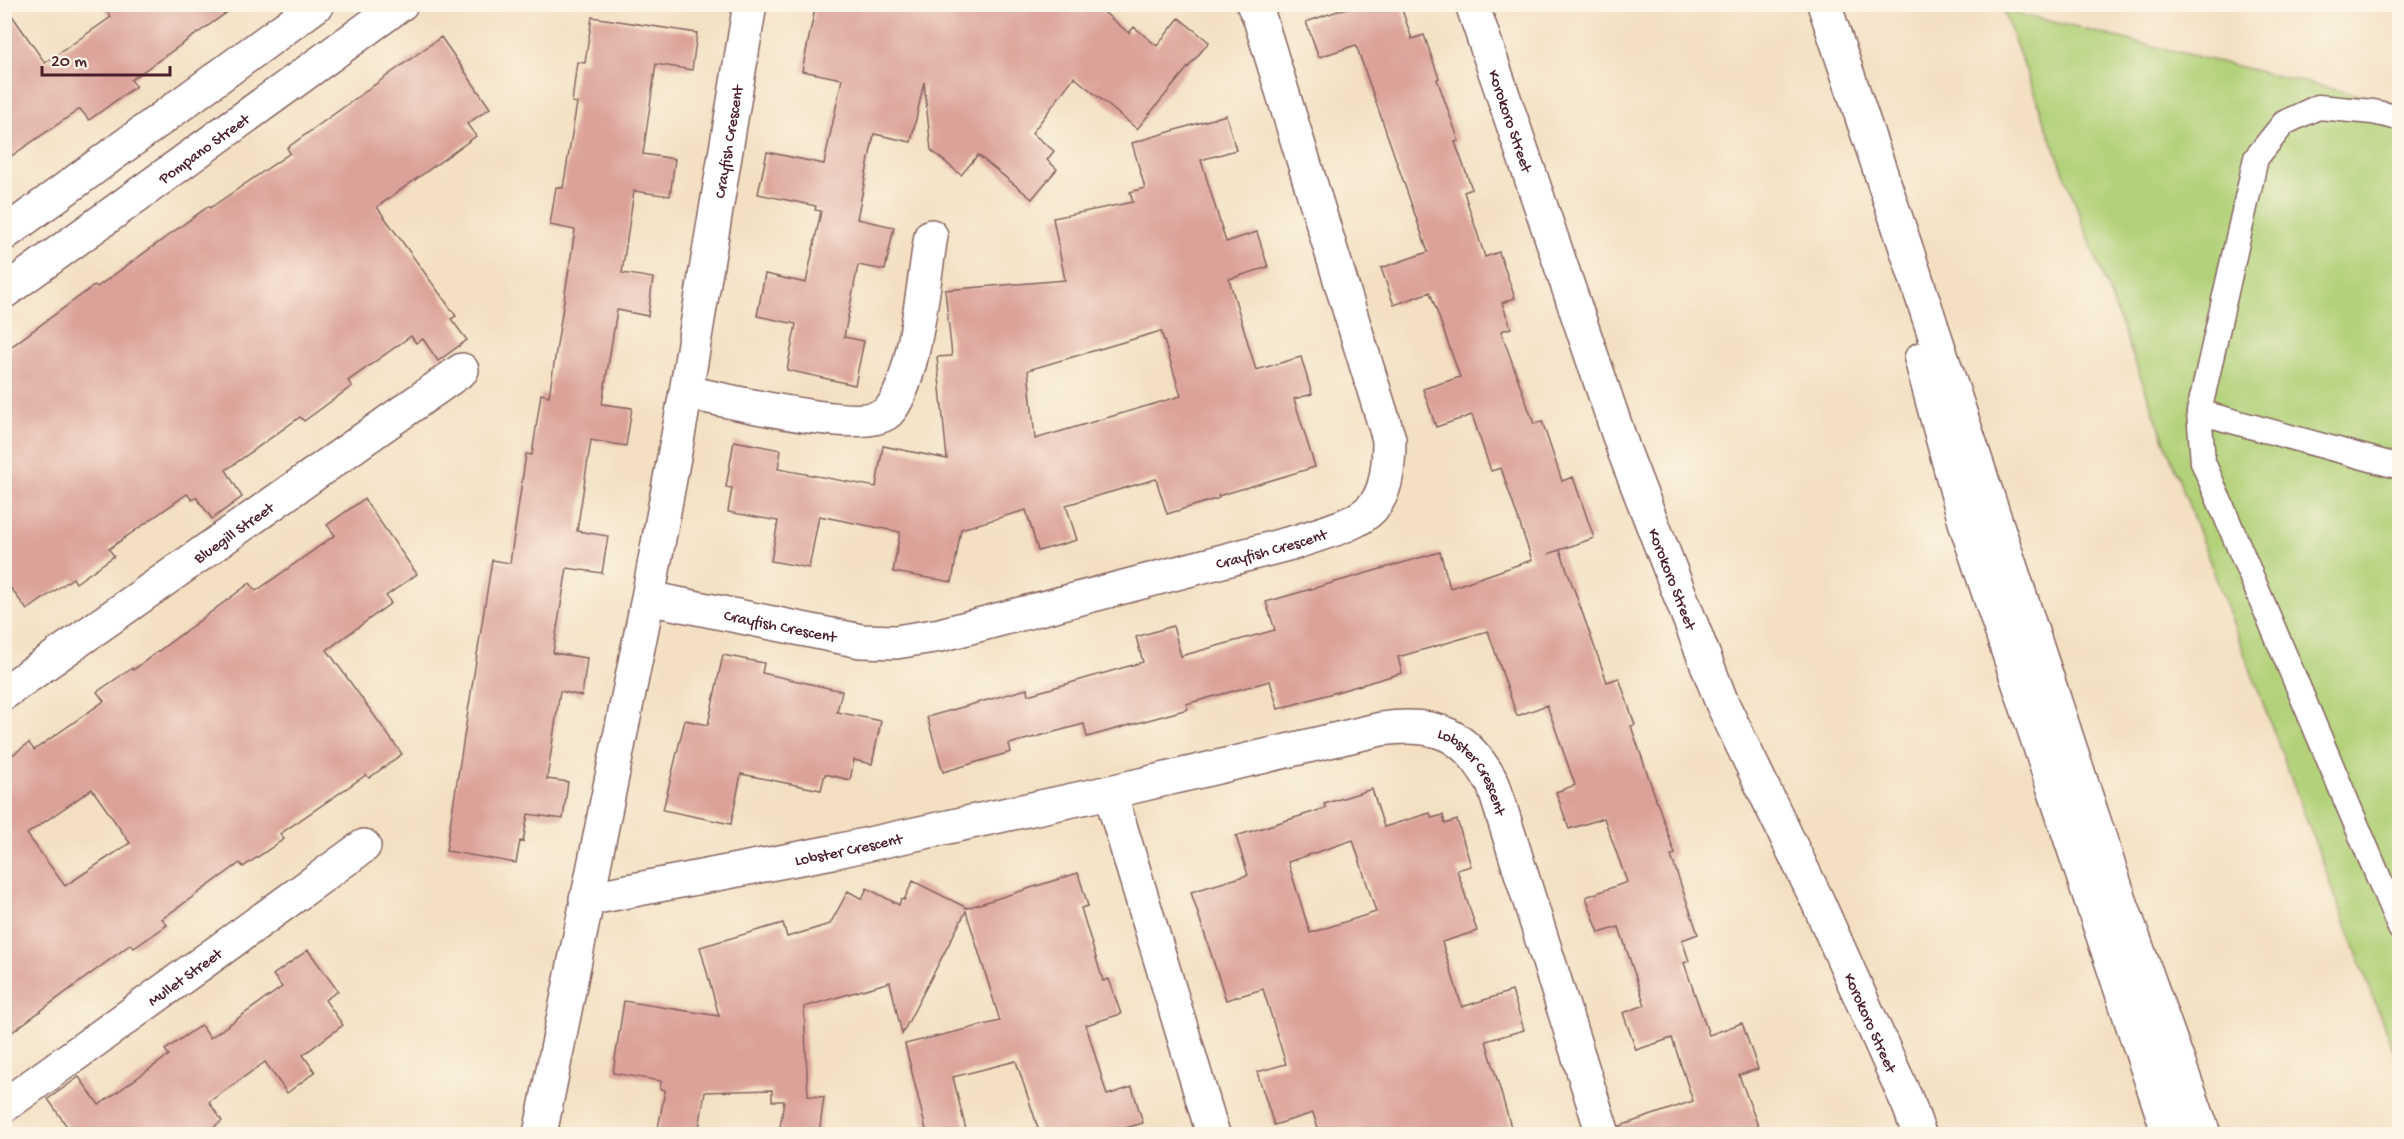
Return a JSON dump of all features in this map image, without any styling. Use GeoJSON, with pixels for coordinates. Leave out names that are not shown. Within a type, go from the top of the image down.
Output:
{"type":"FeatureCollection","features":[{"type":"Feature","properties":{"kind":"main road"},"geometry":{"type":"LineString","coordinates":[[4,234],[318,4]]}},
{"type":"Feature","properties":{"kind":"main road","name":"Pompano Street"},"geometry":{"type":"LineString","coordinates":[[4,292],[401,4]]}},
{"type":"Feature","properties":{"kind":"main road","name":"Crayfish Crescent"},"geometry":{"type":"LineString","coordinates":[[540,1134],[648,598],[686,392],[750,4]]}},
{"type":"Feature","properties":{"kind":"main road","name":"Crayfish Crescent"},"geometry":{"type":"LineString","coordinates":[[648,598],[861,641],[896,642],[940,635],[1299,541],[1341,528],[1369,513],[1383,493],[1389,465],[1389,439],[1253,4]]}},
{"type":"Feature","properties":{"kind":"main road","name":"Korokoro Street"},"geometry":{"type":"LineString","coordinates":[[1472,4],[1624,451],[1722,703],[1817,900],[1910,1108],[1919,1134]]}},
{"type":"Feature","properties":{"kind":"main road"},"geometry":{"type":"LineString","coordinates":[[1824,4],[2121,903],[2204,1134]]}},
{"type":"Feature","properties":{"kind":"main road"},"geometry":{"type":"LineString","coordinates":[[162,118],[189,160]]}},
{"type":"Feature","properties":{"kind":"main road"},"geometry":{"type":"LineString","coordinates":[[686,392],[830,419],[858,421],[886,414],[900,396],[909,370],[931,236]]}},
{"type":"Feature","properties":{"kind":"main road"},"geometry":{"type":"LineString","coordinates":[[1905,245],[1916,340],[1965,522],[2169,1134]]}},
{"type":"Feature","properties":{"kind":"main road","name":"Bluegill Street"},"geometry":{"type":"LineString","coordinates":[[7,686],[462,370]]}},
{"type":"Feature","properties":{"kind":"main road","name":"Lobster Crescent"},"geometry":{"type":"LineString","coordinates":[[586,899],[832,852],[1110,792],[1381,729],[1408,725],[1444,732],[1482,763],[1493,784],[1603,1134]]}},
{"type":"Feature","properties":{"kind":"main road"},"geometry":{"type":"LineString","coordinates":[[1110,792],[1213,1134]]}},
{"type":"Feature","properties":{"kind":"main road","name":"Mullet Street"},"geometry":{"type":"LineString","coordinates":[[4,1106],[364,846]]}},
{"type":"Feature","properties":{"kind":"main road"},"geometry":{"type":"LineString","coordinates":[[2121,903],[2209,1086],[2228,1134]]}},
{"type":"Feature","properties":{"kind":"lane"},"geometry":{"type":"LineString","coordinates":[[2400,118],[2373,112],[2318,107],[2284,123],[2256,158],[2199,412],[2203,462],[2400,928]]}},
{"type":"Feature","properties":{"kind":"lane"},"geometry":{"type":"LineString","coordinates":[[2199,412],[2400,467]]}},
{"type":"Feature","properties":{"kind":"green space"},"geometry":{"type":"Polygon","coordinates":[[[2003,10],[2399,105],[2399,1066],[2003,10]]]}},
{"type":"Feature","properties":{"kind":"building"},"geometry":{"type":"Polygon","coordinates":[[[4,4],[45,63],[111,17],[101,4],[239,4],[131,80],[136,86],[89,120],[80,109],[4,161],[4,4]]]}},
{"type":"Feature","properties":{"kind":"building"},"geometry":{"type":"Polygon","coordinates":[[[816,4],[1094,4],[1129,33],[1134,27],[1157,46],[1179,18],[1209,42],[1137,129],[1074,77],[1032,133],[1054,151],[1047,160],[1057,169],[1032,199],[978,155],[961,175],[931,150],[924,82],[911,142],[874,134],[857,219],[894,227],[885,270],[858,265],[844,337],[864,341],[855,385],[787,370],[796,324],[757,316],[765,274],[806,283],[821,211],[815,210],[816,206],[758,194],[767,152],[824,164],[842,79],[802,71],[816,4]]]}},
{"type":"Feature","properties":{"kind":"building"},"geometry":{"type":"Polygon","coordinates":[[[1358,4],[1400,4],[1412,39],[1424,35],[1459,141],[1455,142],[1472,189],[1464,192],[1485,257],[1499,252],[1515,298],[1502,303],[1511,328],[1501,331],[1534,424],[1542,421],[1562,481],[1573,477],[1594,538],[1548,554],[1560,550],[1607,682],[1619,678],[1635,725],[1631,726],[1675,854],[1671,856],[1698,934],[1682,940],[1689,961],[1684,963],[1709,1035],[1742,1023],[1758,1069],[1739,1075],[1761,1134],[1621,1134],[1620,1126],[1693,1101],[1672,1038],[1636,1050],[1623,1013],[1645,1005],[1619,927],[1599,933],[1586,897],[1627,882],[1604,818],[1569,829],[1556,792],[1575,785],[1547,705],[1517,716],[1488,631],[1398,657],[1402,673],[1278,709],[1270,681],[1186,704],[1188,709],[1087,737],[1084,724],[1009,744],[1011,752],[943,772],[927,717],[1027,689],[1028,695],[1143,662],[1136,637],[1173,626],[1181,656],[1275,630],[1266,602],[1440,552],[1450,588],[1532,560],[1501,468],[1491,471],[1472,415],[1436,427],[1423,389],[1460,377],[1430,292],[1394,305],[1381,268],[1428,252],[1356,45],[1319,57],[1306,22],[1358,4]]]}},
{"type":"Feature","properties":{"kind":"building"},"geometry":{"type":"Polygon","coordinates":[[[592,17],[697,33],[692,70],[656,64],[643,154],[675,159],[670,196],[634,191],[622,273],[653,278],[648,316],[617,310],[602,404],[632,408],[626,446],[591,440],[577,531],[608,536],[602,573],[567,568],[553,653],[587,658],[582,696],[560,691],[547,779],[568,782],[563,819],[528,814],[523,842],[520,841],[516,863],[446,851],[492,560],[510,563],[526,454],[532,455],[541,394],[549,396],[575,230],[550,225],[556,187],[563,188],[577,103],[572,102],[577,62],[585,63],[592,17]]]}},
{"type":"Feature","properties":{"kind":"building"},"geometry":{"type":"Polygon","coordinates":[[[441,37],[490,108],[467,124],[476,136],[377,207],[456,316],[451,319],[467,340],[438,361],[423,339],[416,343],[411,336],[348,381],[352,386],[304,421],[300,417],[226,470],[242,497],[212,519],[196,497],[192,500],[187,494],[109,549],[114,556],[76,583],[73,578],[27,610],[4,579],[4,352],[95,285],[97,287],[209,206],[210,208],[290,153],[287,148],[441,37]]]}},
{"type":"Feature","properties":{"kind":"building"},"geometry":{"type":"Polygon","coordinates":[[[1226,115],[1236,150],[1201,160],[1226,242],[1257,232],[1268,267],[1229,279],[1256,370],[1301,357],[1312,394],[1294,399],[1315,467],[1167,514],[1156,479],[1066,505],[1077,540],[1038,551],[1026,510],[961,529],[952,582],[893,572],[900,532],[819,516],[809,568],[771,561],[778,521],[728,512],[732,488],[726,487],[734,441],[781,450],[778,469],[876,487],[883,446],[947,459],[937,357],[952,356],[945,290],[1065,280],[1053,218],[1133,202],[1130,192],[1145,188],[1132,143],[1226,115]],[[1161,331],[1028,370],[1035,439],[1181,396],[1161,331]]]}},
{"type":"Feature","properties":{"kind":"building"},"geometry":{"type":"Polygon","coordinates":[[[364,499],[417,574],[386,596],[391,603],[327,650],[402,754],[369,778],[366,775],[280,834],[284,839],[243,867],[240,863],[162,919],[167,925],[134,948],[131,944],[4,1038],[4,761],[29,743],[34,750],[104,701],[97,692],[132,668],[133,670],[250,583],[256,591],[335,535],[327,525],[364,499]],[[92,789],[27,834],[65,886],[130,843],[92,789]]]}},
{"type":"Feature","properties":{"kind":"building"},"geometry":{"type":"Polygon","coordinates":[[[723,655],[764,663],[762,673],[842,691],[837,712],[881,721],[872,764],[854,760],[850,780],[825,774],[821,790],[741,774],[731,824],[663,810],[685,720],[708,725],[723,655]]]}},
{"type":"Feature","properties":{"kind":"building"},"geometry":{"type":"Polygon","coordinates":[[[1372,789],[1384,827],[1430,813],[1432,818],[1443,815],[1445,824],[1457,820],[1471,866],[1457,870],[1477,931],[1442,942],[1462,1007],[1512,991],[1524,1030],[1486,1041],[1513,1134],[1320,1134],[1313,1113],[1274,1125],[1257,1072],[1286,1064],[1263,989],[1226,1000],[1191,892],[1248,875],[1236,836],[1326,808],[1324,804],[1372,789]],[[1353,840],[1288,862],[1310,933],[1376,912],[1353,840]]]}},
{"type":"Feature","properties":{"kind":"building"},"geometry":{"type":"Polygon","coordinates":[[[1078,873],[1088,906],[1081,908],[1103,981],[1109,979],[1121,1014],[1086,1025],[1107,1095],[1132,1087],[1143,1123],[1105,1134],[1040,1134],[1016,1061],[953,1077],[967,1134],[927,1134],[905,1044],[1000,1021],[966,911],[902,1034],[890,982],[804,1007],[808,1096],[824,1097],[819,1134],[779,1134],[784,1101],[772,1101],[772,1090],[705,1092],[698,1134],[657,1134],[665,1090],[660,1089],[661,1081],[613,1073],[624,1001],[719,1016],[700,947],[783,923],[787,937],[830,924],[848,891],[862,899],[867,888],[899,905],[913,881],[967,908],[1078,873]]]}},
{"type":"Feature","properties":{"kind":"building"},"geometry":{"type":"Polygon","coordinates":[[[308,950],[338,991],[325,1000],[343,1025],[303,1055],[315,1072],[287,1093],[265,1062],[209,1102],[222,1121],[203,1134],[59,1134],[68,1128],[48,1099],[79,1077],[99,1105],[169,1055],[165,1050],[201,1025],[210,1038],[282,987],[273,975],[308,950]]]}}]}
